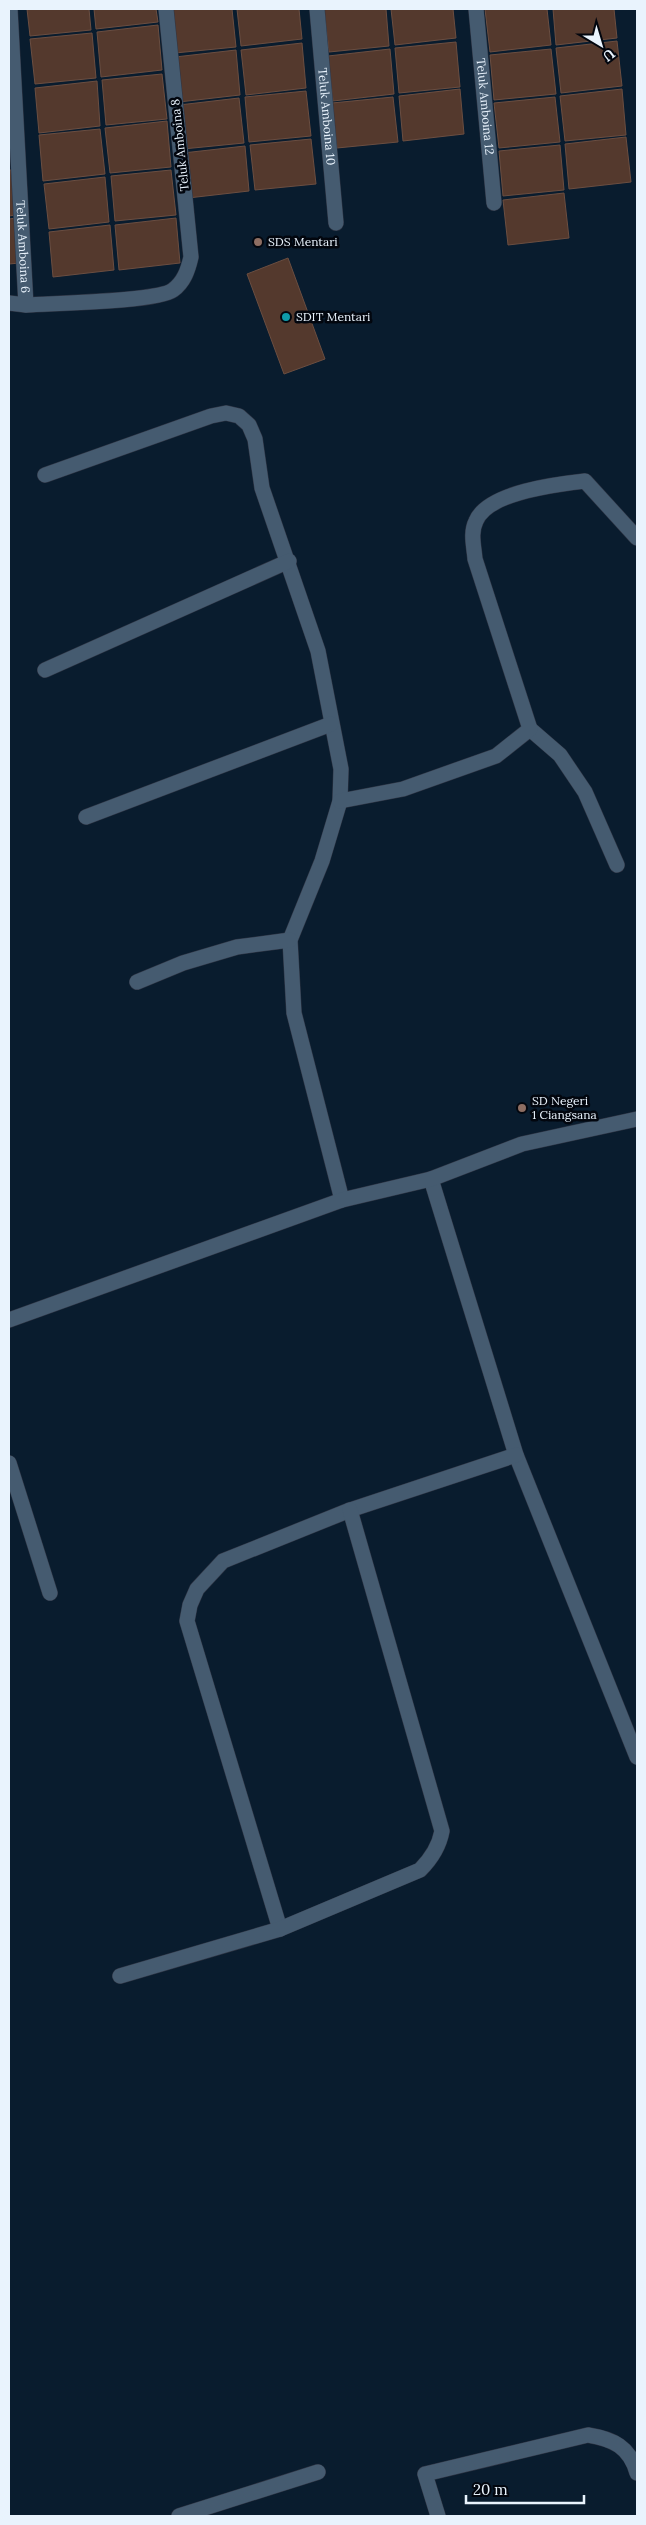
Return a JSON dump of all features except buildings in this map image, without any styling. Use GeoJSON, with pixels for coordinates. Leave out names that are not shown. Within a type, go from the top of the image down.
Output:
{"type":"FeatureCollection","features":[{"type":"Feature","properties":{"kind":"street","name":"Teluk Amboina 6"},"geometry":{"type":"LineString","coordinates":[[10,9],[26,305]]}},
{"type":"Feature","properties":{"kind":"street","name":"Teluk Amboina 8"},"geometry":{"type":"LineString","coordinates":[[26,305],[149,298],[172,291],[183,280],[191,257],[166,9]]}},
{"type":"Feature","properties":{"kind":"street","name":"Teluk Amboina 10"},"geometry":{"type":"LineString","coordinates":[[317,9],[336,223]]}},
{"type":"Feature","properties":{"kind":"street","name":"Teluk Amboina 12"},"geometry":{"type":"LineString","coordinates":[[476,9],[494,203]]}},
{"type":"Feature","properties":{"kind":"street"},"geometry":{"type":"LineString","coordinates":[[9,303],[26,305]]}},
{"type":"Feature","properties":{"kind":"street"},"geometry":{"type":"LineString","coordinates":[[45,475],[211,416],[226,413],[239,416],[249,425],[255,439],[262,488],[289,561],[318,651],[341,769],[340,801],[322,861],[290,940],[294,1013],[342,1200]]}},
{"type":"Feature","properties":{"kind":"street"},"geometry":{"type":"LineString","coordinates":[[617,865],[585,792],[560,755],[530,729],[475,559],[472,535],[476,519],[487,508],[507,497],[548,484],[585,481],[637,538]]}},
{"type":"Feature","properties":{"kind":"street"},"geometry":{"type":"LineString","coordinates":[[45,670],[289,561]]}},
{"type":"Feature","properties":{"kind":"street"},"geometry":{"type":"LineString","coordinates":[[86,817],[331,724]]}},
{"type":"Feature","properties":{"kind":"street"},"geometry":{"type":"LineString","coordinates":[[340,801],[403,789],[496,756],[530,729]]}},
{"type":"Feature","properties":{"kind":"street"},"geometry":{"type":"LineString","coordinates":[[137,982],[183,963],[228,950],[290,940]]}},
{"type":"Feature","properties":{"kind":"street"},"geometry":{"type":"LineString","coordinates":[[9,1320],[342,1200],[431,1178],[522,1144],[637,1119]]}},
{"type":"Feature","properties":{"kind":"street"},"geometry":{"type":"LineString","coordinates":[[431,1178],[516,1456],[637,1757]]}},
{"type":"Feature","properties":{"kind":"street"},"geometry":{"type":"LineString","coordinates":[[280,1929],[187,1621],[190,1605],[197,1589],[223,1561],[350,1510],[516,1456]]}},
{"type":"Feature","properties":{"kind":"street"},"geometry":{"type":"LineString","coordinates":[[9,1463],[50,1593]]}},
{"type":"Feature","properties":{"kind":"street"},"geometry":{"type":"LineString","coordinates":[[120,1976],[280,1929],[420,1870],[430,1861],[440,1842],[442,1831],[350,1510]]}},
{"type":"Feature","properties":{"kind":"street"},"geometry":{"type":"LineString","coordinates":[[438,2516],[425,2474],[588,2435],[607,2438],[623,2447],[634,2461],[637,2473]]}},
{"type":"Feature","properties":{"kind":"street"},"geometry":{"type":"LineString","coordinates":[[178,2516],[318,2472]]}},
{"type":"Feature","properties":{"kind":"place","name":"SDS Mentari"},"geometry":{"type":"Point","coordinates":[258,242]}},
{"type":"Feature","properties":{"kind":"place","name":"SDIT Mentari"},"geometry":{"type":"Point","coordinates":[286,317]}},
{"type":"Feature","properties":{"kind":"place","name":"SD Negeri 1 Ciangsana"},"geometry":{"type":"Point","coordinates":[522,1108]}}]}
